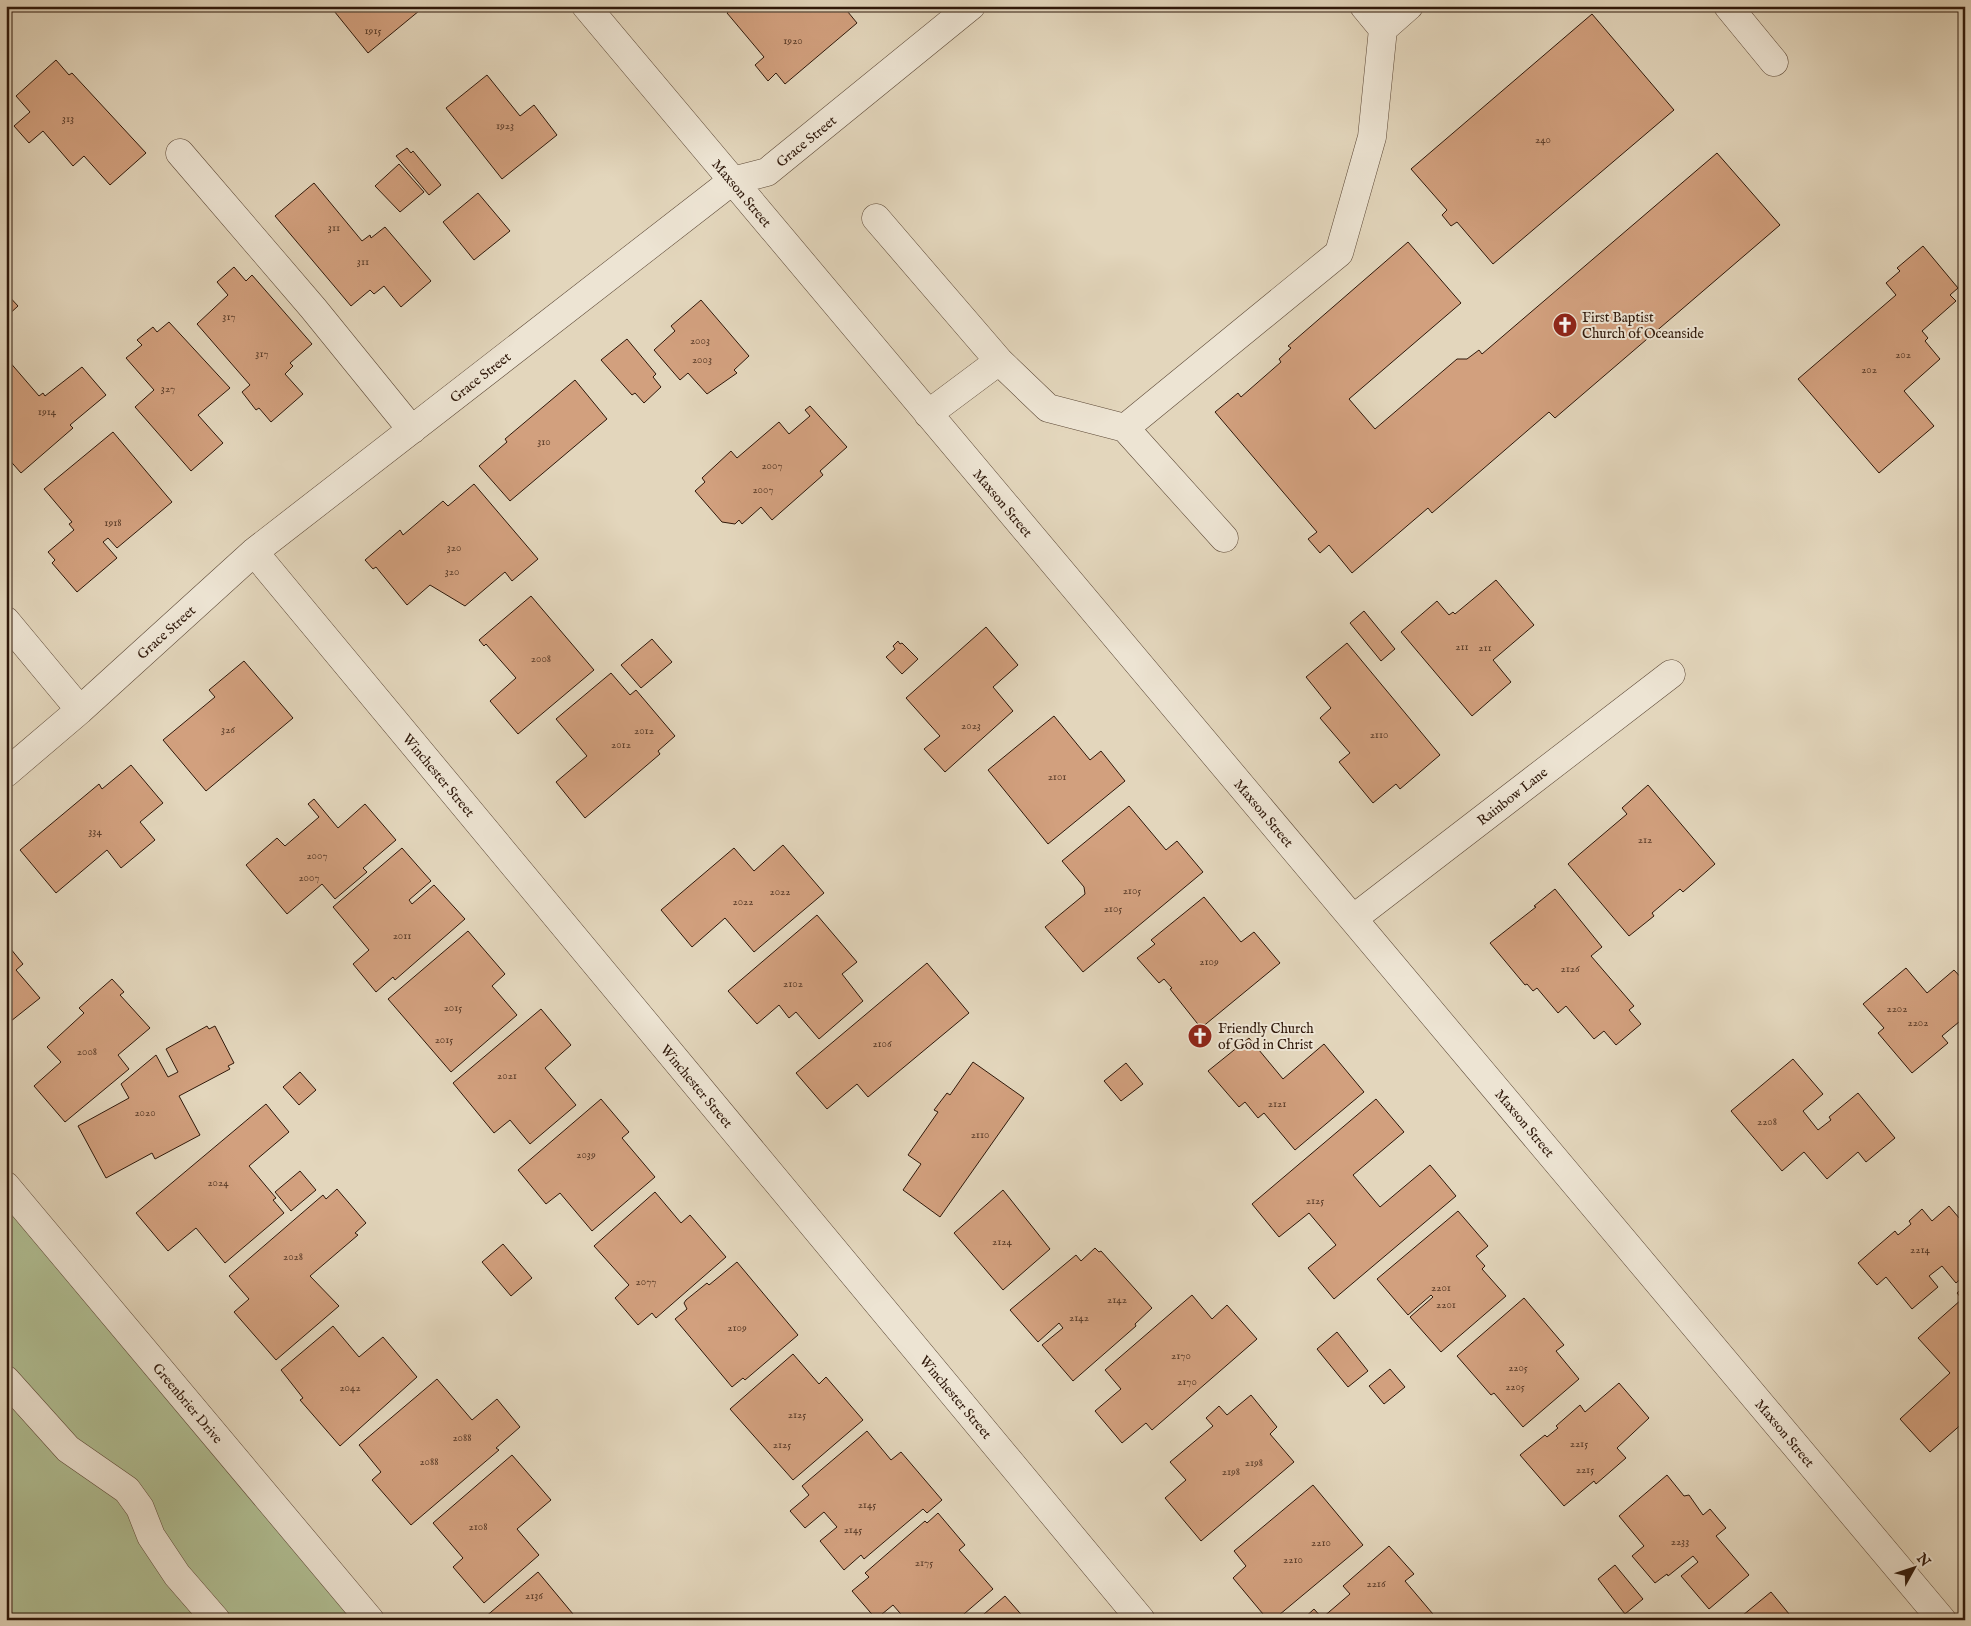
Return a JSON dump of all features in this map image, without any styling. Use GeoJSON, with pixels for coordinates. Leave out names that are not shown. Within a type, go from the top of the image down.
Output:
{"type":"FeatureCollection","features":[{"type":"Feature","properties":{"kind":"street","name":"Maxson Street"},"geometry":{"type":"LineString","coordinates":[[586,6],[1942,1620]]}},
{"type":"Feature","properties":{"kind":"street","name":"Grace Street"},"geometry":{"type":"LineString","coordinates":[[6,773],[80,710],[254,552],[732,181],[767,172],[971,6]]}},
{"type":"Feature","properties":{"kind":"street"},"geometry":{"type":"LineString","coordinates":[[1364,6],[1383,29]]}},
{"type":"Feature","properties":{"kind":"street"},"geometry":{"type":"LineString","coordinates":[[1125,428],[1339,253],[1372,137],[1383,29],[1409,6]]}},
{"type":"Feature","properties":{"kind":"street"},"geometry":{"type":"LineString","coordinates":[[1728,6],[1774,62]]}},
{"type":"Feature","properties":{"kind":"street"},"geometry":{"type":"LineString","coordinates":[[180,153],[313,308],[412,430]]}},
{"type":"Feature","properties":{"kind":"street"},"geometry":{"type":"LineString","coordinates":[[876,218],[998,361],[1048,408],[1125,428],[1224,538]]}},
{"type":"Feature","properties":{"kind":"street"},"geometry":{"type":"LineString","coordinates":[[928,414],[998,361]]}},
{"type":"Feature","properties":{"kind":"street","name":"Winchester Street"},"geometry":{"type":"LineString","coordinates":[[254,552],[1141,1620]]}},
{"type":"Feature","properties":{"kind":"street"},"geometry":{"type":"LineString","coordinates":[[6,621],[80,710]]}},
{"type":"Feature","properties":{"kind":"street","name":"Rainbow Lane"},"geometry":{"type":"LineString","coordinates":[[1354,918],[1670,674]]}},
{"type":"Feature","properties":{"kind":"street","name":"Greenbrier Drive"},"geometry":{"type":"LineString","coordinates":[[6,1186],[370,1620]]}},
{"type":"Feature","properties":{"kind":"street"},"geometry":{"type":"LineString","coordinates":[[6,1380],[68,1450],[127,1490],[140,1508],[150,1536],[177,1576],[216,1620]]}},
{"type":"Feature","properties":{"kind":"green space"},"geometry":{"type":"Polygon","coordinates":[[[6,1185],[371,1620],[6,1620],[6,1185]]]}},
{"type":"Feature","properties":{"kind":"building"},"geometry":{"type":"Polygon","coordinates":[[[330,6],[425,6],[368,53],[330,6]]]}},
{"type":"Feature","properties":{"kind":"building"},"geometry":{"type":"Polygon","coordinates":[[[735,6],[843,6],[857,23],[785,84],[776,73],[768,81],[755,65],[764,57],[727,13],[735,6]]]}},
{"type":"Feature","properties":{"kind":"building"},"geometry":{"type":"Polygon","coordinates":[[[1592,14],[1674,110],[1493,264],[1457,222],[1451,226],[1442,215],[1447,210],[1411,169],[1592,14]]]}},
{"type":"Feature","properties":{"kind":"building"},"geometry":{"type":"Polygon","coordinates":[[[56,60],[69,75],[72,73],[146,153],[110,185],[84,156],[73,166],[43,131],[29,143],[14,126],[30,112],[16,96],[56,60]]]}},
{"type":"Feature","properties":{"kind":"building"},"geometry":{"type":"Polygon","coordinates":[[[487,75],[520,116],[534,105],[557,135],[502,179],[446,108],[487,75]]]}},
{"type":"Feature","properties":{"kind":"building"},"geometry":{"type":"Polygon","coordinates":[[[407,148],[411,153],[413,151],[441,185],[429,195],[396,156],[407,148]]]}},
{"type":"Feature","properties":{"kind":"building"},"geometry":{"type":"Polygon","coordinates":[[[1717,153],[1780,225],[1555,418],[1549,412],[1432,513],[1428,508],[1352,573],[1329,545],[1320,553],[1308,539],[1317,532],[1215,412],[1238,393],[1241,397],[1281,362],[1279,359],[1291,348],[1288,346],[1408,242],[1461,303],[1349,399],[1375,429],[1457,359],[1467,359],[1479,350],[1482,354],[1717,153]]]}},
{"type":"Feature","properties":{"kind":"building"},"geometry":{"type":"Polygon","coordinates":[[[399,164],[424,192],[400,212],[375,186],[399,164]]]}},
{"type":"Feature","properties":{"kind":"building"},"geometry":{"type":"Polygon","coordinates":[[[314,183],[362,241],[370,235],[371,238],[385,227],[431,281],[401,307],[384,286],[374,294],[370,290],[351,306],[275,216],[314,183]]]}},
{"type":"Feature","properties":{"kind":"building"},"geometry":{"type":"Polygon","coordinates":[[[478,193],[510,231],[474,260],[443,222],[478,193]]]}},
{"type":"Feature","properties":{"kind":"building"},"geometry":{"type":"Polygon","coordinates":[[[1923,246],[1958,288],[1950,295],[1956,301],[1922,331],[1928,338],[1925,341],[1940,359],[1904,391],[1934,426],[1879,473],[1798,379],[1896,295],[1886,283],[1900,271],[1897,268],[1923,246]]]}},
{"type":"Feature","properties":{"kind":"building"},"geometry":{"type":"Polygon","coordinates":[[[234,267],[246,281],[252,275],[312,344],[290,363],[293,366],[285,374],[303,394],[271,422],[259,408],[256,410],[242,392],[250,385],[197,324],[228,295],[217,282],[234,267]]]}},
{"type":"Feature","properties":{"kind":"building"},"geometry":{"type":"Polygon","coordinates":[[[6,293],[18,306],[6,317],[6,293]]]}},
{"type":"Feature","properties":{"kind":"building"},"geometry":{"type":"Polygon","coordinates":[[[701,300],[749,356],[734,370],[737,373],[707,394],[688,373],[680,380],[654,350],[675,331],[671,326],[701,300]]]}},
{"type":"Feature","properties":{"kind":"building"},"geometry":{"type":"Polygon","coordinates":[[[169,322],[230,388],[198,415],[223,443],[191,471],[135,407],[154,390],[126,358],[142,345],[137,340],[153,327],[157,332],[169,322]]]}},
{"type":"Feature","properties":{"kind":"building"},"geometry":{"type":"Polygon","coordinates":[[[627,339],[656,374],[653,377],[661,387],[644,403],[635,393],[632,395],[601,360],[627,339]]]}},
{"type":"Feature","properties":{"kind":"building"},"geometry":{"type":"Polygon","coordinates":[[[8,360],[39,396],[43,393],[45,396],[82,367],[106,395],[70,425],[73,428],[21,473],[6,456],[6,361],[8,360]]]}},
{"type":"Feature","properties":{"kind":"building"},"geometry":{"type":"Polygon","coordinates":[[[575,380],[607,419],[510,501],[479,466],[507,442],[505,439],[575,380]]]}},
{"type":"Feature","properties":{"kind":"building"},"geometry":{"type":"Polygon","coordinates":[[[810,406],[847,447],[820,471],[823,475],[772,520],[761,507],[742,524],[739,520],[735,524],[722,522],[695,491],[705,482],[702,478],[731,451],[737,458],[779,422],[789,434],[810,416],[805,410],[810,406]]]}},
{"type":"Feature","properties":{"kind":"building"},"geometry":{"type":"Polygon","coordinates":[[[113,432],[172,502],[117,548],[108,538],[103,542],[117,558],[77,592],[52,563],[55,560],[48,552],[74,530],[69,524],[72,522],[44,489],[113,432]]]}},
{"type":"Feature","properties":{"kind":"building"},"geometry":{"type":"Polygon","coordinates":[[[474,484],[538,559],[512,581],[505,572],[465,606],[430,585],[407,605],[376,567],[373,569],[365,560],[400,530],[403,535],[443,501],[448,506],[474,484]]]}},
{"type":"Feature","properties":{"kind":"building"},"geometry":{"type":"Polygon","coordinates":[[[1496,580],[1534,625],[1493,660],[1511,682],[1472,716],[1401,632],[1437,601],[1449,615],[1453,612],[1455,614],[1496,580]]]}},
{"type":"Feature","properties":{"kind":"building"},"geometry":{"type":"Polygon","coordinates":[[[531,596],[594,670],[518,734],[490,701],[516,678],[486,644],[484,646],[479,640],[531,596]]]}},
{"type":"Feature","properties":{"kind":"building"},"geometry":{"type":"Polygon","coordinates":[[[1364,611],[1395,649],[1381,661],[1350,623],[1364,611]]]}},
{"type":"Feature","properties":{"kind":"building"},"geometry":{"type":"Polygon","coordinates":[[[986,627],[1018,665],[993,687],[1013,711],[945,772],[924,749],[940,736],[906,698],[986,627]]]}},
{"type":"Feature","properties":{"kind":"building"},"geometry":{"type":"Polygon","coordinates":[[[652,639],[672,662],[641,688],[621,665],[652,639]]]}},
{"type":"Feature","properties":{"kind":"building"},"geometry":{"type":"Polygon","coordinates":[[[898,641],[918,659],[902,674],[886,657],[895,649],[893,646],[898,641]]]}},
{"type":"Feature","properties":{"kind":"building"},"geometry":{"type":"Polygon","coordinates":[[[1347,643],[1440,755],[1400,789],[1396,784],[1373,803],[1339,762],[1350,753],[1320,718],[1331,708],[1306,677],[1347,643]]]}},
{"type":"Feature","properties":{"kind":"building"},"geometry":{"type":"Polygon","coordinates":[[[244,661],[293,718],[206,791],[163,740],[215,697],[209,690],[244,661]]]}},
{"type":"Feature","properties":{"kind":"building"},"geometry":{"type":"Polygon","coordinates":[[[611,673],[630,695],[636,690],[675,736],[658,751],[660,754],[585,818],[556,782],[587,756],[556,719],[611,673]]]}},
{"type":"Feature","properties":{"kind":"building"},"geometry":{"type":"Polygon","coordinates":[[[1054,716],[1090,760],[1101,751],[1125,781],[1048,844],[988,770],[1054,716]]]}},
{"type":"Feature","properties":{"kind":"building"},"geometry":{"type":"Polygon","coordinates":[[[131,765],[163,803],[140,822],[155,840],[121,868],[107,850],[56,893],[20,850],[99,784],[102,789],[131,765]]]}},
{"type":"Feature","properties":{"kind":"building"},"geometry":{"type":"Polygon","coordinates":[[[1648,785],[1715,864],[1683,892],[1680,889],[1652,913],[1654,916],[1629,936],[1568,864],[1627,814],[1622,808],[1648,785]]]}},
{"type":"Feature","properties":{"kind":"building"},"geometry":{"type":"Polygon","coordinates":[[[314,799],[338,828],[365,804],[396,840],[363,868],[367,872],[335,899],[322,884],[287,914],[246,865],[277,838],[285,846],[319,817],[308,804],[314,799]]]}},
{"type":"Feature","properties":{"kind":"building"},"geometry":{"type":"Polygon","coordinates":[[[1129,806],[1166,850],[1177,841],[1203,872],[1083,972],[1045,927],[1085,894],[1084,887],[1062,861],[1129,806]]]}},
{"type":"Feature","properties":{"kind":"building"},"geometry":{"type":"Polygon","coordinates":[[[783,845],[824,893],[754,952],[725,918],[692,947],[661,910],[734,848],[754,871],[783,845]]]}},
{"type":"Feature","properties":{"kind":"building"},"geometry":{"type":"Polygon","coordinates":[[[402,848],[431,881],[409,900],[412,904],[434,885],[465,919],[395,980],[393,977],[376,992],[353,964],[369,950],[333,907],[402,848]]]}},
{"type":"Feature","properties":{"kind":"building"},"geometry":{"type":"Polygon","coordinates":[[[1555,889],[1602,947],[1591,956],[1634,1006],[1629,1010],[1641,1024],[1616,1045],[1604,1031],[1594,1039],[1566,1006],[1558,1013],[1537,988],[1533,991],[1527,984],[1525,985],[1490,943],[1536,907],[1534,906],[1555,889]]]}},
{"type":"Feature","properties":{"kind":"building"},"geometry":{"type":"Polygon","coordinates":[[[1204,897],[1241,942],[1254,932],[1280,963],[1201,1028],[1164,979],[1159,983],[1137,958],[1155,944],[1151,940],[1204,897]]]}},
{"type":"Feature","properties":{"kind":"building"},"geometry":{"type":"Polygon","coordinates":[[[817,915],[857,962],[842,974],[863,1001],[819,1039],[796,1012],[789,1018],[779,1005],[757,1024],[728,991],[817,915]]]}},
{"type":"Feature","properties":{"kind":"building"},"geometry":{"type":"Polygon","coordinates":[[[468,931],[505,974],[492,986],[517,1015],[451,1072],[388,999],[468,931]]]}},
{"type":"Feature","properties":{"kind":"building"},"geometry":{"type":"Polygon","coordinates":[[[6,943],[23,964],[16,970],[40,998],[6,1025],[6,943]]]}},
{"type":"Feature","properties":{"kind":"building"},"geometry":{"type":"Polygon","coordinates":[[[927,963],[969,1013],[868,1097],[857,1084],[827,1109],[796,1073],[927,963]]]}},
{"type":"Feature","properties":{"kind":"building"},"geometry":{"type":"Polygon","coordinates":[[[1906,968],[1927,993],[1954,970],[1965,982],[1965,1017],[1942,1036],[1948,1043],[1912,1073],[1878,1033],[1884,1028],[1863,1004],[1906,968]]]}},
{"type":"Feature","properties":{"kind":"building"},"geometry":{"type":"Polygon","coordinates":[[[112,979],[124,992],[120,995],[150,1028],[118,1055],[129,1069],[65,1122],[34,1086],[61,1062],[47,1047],[84,1013],[79,1008],[112,979]]]}},
{"type":"Feature","properties":{"kind":"building"},"geometry":{"type":"Polygon","coordinates":[[[541,1009],[571,1045],[545,1068],[576,1105],[530,1144],[510,1120],[494,1133],[453,1083],[541,1009]]]}},
{"type":"Feature","properties":{"kind":"building"},"geometry":{"type":"Polygon","coordinates":[[[207,1026],[209,1029],[215,1026],[234,1063],[228,1066],[230,1069],[179,1096],[200,1135],[155,1159],[152,1153],[106,1178],[78,1126],[129,1098],[121,1084],[156,1055],[168,1077],[178,1072],[166,1049],[207,1026]]]}},
{"type":"Feature","properties":{"kind":"building"},"geometry":{"type":"Polygon","coordinates":[[[1249,1038],[1283,1079],[1324,1044],[1364,1092],[1295,1150],[1264,1113],[1258,1118],[1245,1102],[1239,1107],[1208,1071],[1249,1038]]]}},
{"type":"Feature","properties":{"kind":"building"},"geometry":{"type":"Polygon","coordinates":[[[1793,1059],[1823,1094],[1803,1111],[1818,1130],[1831,1120],[1829,1117],[1858,1093],[1895,1138],[1866,1162],[1858,1152],[1827,1179],[1804,1152],[1782,1171],[1731,1111],[1793,1059]]]}},
{"type":"Feature","properties":{"kind":"building"},"geometry":{"type":"Polygon","coordinates":[[[973,1062],[1024,1098],[940,1217],[903,1190],[921,1164],[908,1155],[938,1112],[934,1110],[947,1093],[950,1095],[973,1062]]]}},
{"type":"Feature","properties":{"kind":"building"},"geometry":{"type":"Polygon","coordinates":[[[1126,1063],[1143,1084],[1121,1101],[1104,1081],[1126,1063]]]}},
{"type":"Feature","properties":{"kind":"building"},"geometry":{"type":"Polygon","coordinates":[[[300,1072],[316,1090],[299,1105],[283,1087],[300,1072]]]}},
{"type":"Feature","properties":{"kind":"building"},"geometry":{"type":"Polygon","coordinates":[[[601,1099],[629,1132],[622,1138],[655,1177],[592,1231],[560,1193],[546,1204],[518,1170],[601,1099]]]}},
{"type":"Feature","properties":{"kind":"building"},"geometry":{"type":"Polygon","coordinates":[[[1376,1099],[1404,1132],[1353,1175],[1380,1207],[1430,1165],[1456,1196],[1334,1299],[1308,1268],[1336,1245],[1309,1213],[1279,1237],[1252,1204],[1376,1099]]]}},
{"type":"Feature","properties":{"kind":"building"},"geometry":{"type":"Polygon","coordinates":[[[266,1104],[289,1132],[249,1166],[276,1198],[273,1200],[284,1213],[225,1263],[196,1228],[168,1251],[136,1213],[266,1104]]]}},
{"type":"Feature","properties":{"kind":"building"},"geometry":{"type":"Polygon","coordinates":[[[300,1171],[316,1190],[291,1211],[275,1192],[300,1171]]]}},
{"type":"Feature","properties":{"kind":"building"},"geometry":{"type":"Polygon","coordinates":[[[337,1189],[366,1223],[355,1233],[358,1235],[310,1276],[339,1306],[276,1360],[234,1312],[249,1299],[229,1276],[323,1195],[326,1199],[337,1189]]]}},
{"type":"Feature","properties":{"kind":"building"},"geometry":{"type":"Polygon","coordinates":[[[1003,1190],[1050,1249],[1003,1290],[954,1233],[1003,1190]]]}},
{"type":"Feature","properties":{"kind":"building"},"geometry":{"type":"Polygon","coordinates":[[[655,1192],[681,1223],[690,1215],[726,1257],[656,1318],[652,1313],[638,1325],[615,1298],[629,1285],[594,1246],[655,1192]]]}},
{"type":"Feature","properties":{"kind":"building"},"geometry":{"type":"Polygon","coordinates":[[[1949,1206],[1965,1225],[1965,1275],[1956,1283],[1942,1266],[1929,1276],[1938,1287],[1912,1309],[1886,1277],[1877,1285],[1858,1263],[1895,1231],[1898,1235],[1911,1224],[1909,1221],[1922,1209],[1932,1221],[1949,1206]]]}},
{"type":"Feature","properties":{"kind":"building"},"geometry":{"type":"Polygon","coordinates":[[[1458,1211],[1488,1246],[1476,1256],[1485,1266],[1482,1269],[1506,1296],[1441,1352],[1410,1317],[1433,1297],[1431,1295],[1408,1315],[1377,1279],[1458,1211]]]}},
{"type":"Feature","properties":{"kind":"building"},"geometry":{"type":"Polygon","coordinates":[[[503,1244],[532,1278],[511,1296],[482,1262],[503,1244]]]}},
{"type":"Feature","properties":{"kind":"building"},"geometry":{"type":"Polygon","coordinates":[[[1095,1248],[1099,1252],[1101,1251],[1152,1308],[1135,1324],[1136,1326],[1073,1381],[1042,1345],[1063,1328],[1059,1323],[1038,1342],[1010,1310],[1076,1255],[1081,1261],[1095,1248]]]}},
{"type":"Feature","properties":{"kind":"building"},"geometry":{"type":"Polygon","coordinates":[[[737,1262],[798,1335],[745,1380],[743,1378],[732,1387],[675,1319],[687,1309],[684,1303],[686,1300],[707,1283],[709,1285],[737,1262]]]}},
{"type":"Feature","properties":{"kind":"building"},"geometry":{"type":"Polygon","coordinates":[[[1965,1286],[1965,1421],[1930,1452],[1900,1419],[1950,1373],[1918,1338],[1962,1299],[1957,1293],[1965,1286]]]}},
{"type":"Feature","properties":{"kind":"building"},"geometry":{"type":"Polygon","coordinates":[[[1192,1295],[1212,1319],[1227,1305],[1257,1339],[1152,1430],[1146,1423],[1122,1443],[1095,1411],[1121,1389],[1105,1370],[1192,1295]]]}},
{"type":"Feature","properties":{"kind":"building"},"geometry":{"type":"Polygon","coordinates":[[[1524,1298],[1564,1345],[1556,1351],[1579,1379],[1523,1427],[1494,1393],[1491,1395],[1457,1356],[1524,1298]]]}},
{"type":"Feature","properties":{"kind":"building"},"geometry":{"type":"Polygon","coordinates":[[[333,1326],[359,1357],[383,1337],[417,1377],[340,1446],[300,1400],[303,1398],[281,1370],[333,1326]]]}},
{"type":"Feature","properties":{"kind":"building"},"geometry":{"type":"Polygon","coordinates":[[[1337,1332],[1368,1371],[1348,1387],[1317,1349],[1337,1332]]]}},
{"type":"Feature","properties":{"kind":"building"},"geometry":{"type":"Polygon","coordinates":[[[793,1354],[819,1384],[826,1377],[863,1420],[793,1480],[730,1409],[793,1354]]]}},
{"type":"Feature","properties":{"kind":"building"},"geometry":{"type":"Polygon","coordinates":[[[1390,1369],[1405,1387],[1384,1404],[1369,1386],[1390,1369]]]}},
{"type":"Feature","properties":{"kind":"building"},"geometry":{"type":"Polygon","coordinates":[[[437,1379],[472,1420],[497,1399],[520,1427],[496,1448],[499,1450],[411,1525],[372,1480],[381,1472],[359,1445],[437,1379]]]}},
{"type":"Feature","properties":{"kind":"building"},"geometry":{"type":"Polygon","coordinates":[[[1619,1383],[1649,1418],[1617,1448],[1626,1458],[1596,1484],[1594,1481],[1564,1506],[1520,1455],[1545,1435],[1547,1437],[1558,1428],[1556,1426],[1580,1405],[1585,1412],[1619,1383]]]}},
{"type":"Feature","properties":{"kind":"building"},"geometry":{"type":"Polygon","coordinates":[[[1251,1395],[1277,1427],[1270,1434],[1294,1462],[1201,1541],[1165,1498],[1186,1480],[1170,1462],[1213,1426],[1206,1418],[1219,1406],[1227,1415],[1251,1395]]]}},
{"type":"Feature","properties":{"kind":"building"},"geometry":{"type":"Polygon","coordinates":[[[867,1431],[891,1460],[901,1452],[942,1500],[927,1513],[923,1509],[864,1559],[861,1555],[844,1570],[820,1541],[837,1527],[824,1512],[805,1528],[790,1511],[809,1495],[802,1486],[867,1431]]]}},
{"type":"Feature","properties":{"kind":"building"},"geometry":{"type":"Polygon","coordinates":[[[512,1455],[551,1500],[517,1529],[539,1555],[484,1603],[453,1567],[463,1558],[433,1523],[512,1455]]]}},
{"type":"Feature","properties":{"kind":"building"},"geometry":{"type":"Polygon","coordinates":[[[1667,1475],[1684,1496],[1689,1495],[1703,1515],[1710,1509],[1726,1528],[1716,1536],[1749,1575],[1709,1609],[1681,1576],[1698,1562],[1693,1556],[1668,1576],[1667,1574],[1655,1583],[1632,1556],[1644,1546],[1619,1516],[1667,1475]]]}},
{"type":"Feature","properties":{"kind":"building"},"geometry":{"type":"Polygon","coordinates":[[[1313,1485],[1363,1545],[1273,1620],[1268,1620],[1233,1578],[1246,1566],[1234,1551],[1313,1485]]]}},
{"type":"Feature","properties":{"kind":"building"},"geometry":{"type":"Polygon","coordinates":[[[938,1513],[965,1545],[959,1550],[993,1589],[957,1620],[906,1620],[893,1605],[876,1619],[852,1591],[869,1577],[865,1573],[925,1521],[927,1523],[938,1513]]]}},
{"type":"Feature","properties":{"kind":"building"},"geometry":{"type":"Polygon","coordinates":[[[1389,1546],[1414,1574],[1405,1581],[1438,1620],[1302,1620],[1314,1609],[1322,1618],[1350,1594],[1343,1586],[1389,1546]]]}},
{"type":"Feature","properties":{"kind":"building"},"geometry":{"type":"Polygon","coordinates":[[[1615,1565],[1643,1599],[1625,1614],[1598,1579],[1615,1565]]]}},
{"type":"Feature","properties":{"kind":"building"},"geometry":{"type":"Polygon","coordinates":[[[538,1572],[578,1620],[486,1620],[484,1618],[538,1572]]]}},
{"type":"Feature","properties":{"kind":"building"},"geometry":{"type":"Polygon","coordinates":[[[1771,1592],[1794,1620],[1737,1620],[1771,1592]]]}},
{"type":"Feature","properties":{"kind":"building"},"geometry":{"type":"Polygon","coordinates":[[[1005,1596],[1026,1620],[977,1620],[1005,1596]]]}},
{"type":"Feature","properties":{"kind":"place","name":"First Baptist Church of Oceanside"},"geometry":{"type":"Point","coordinates":[1565,325]}},
{"type":"Feature","properties":{"kind":"place","name":"Friendly Church of God in Christ"},"geometry":{"type":"Point","coordinates":[1200,1036]}}]}
